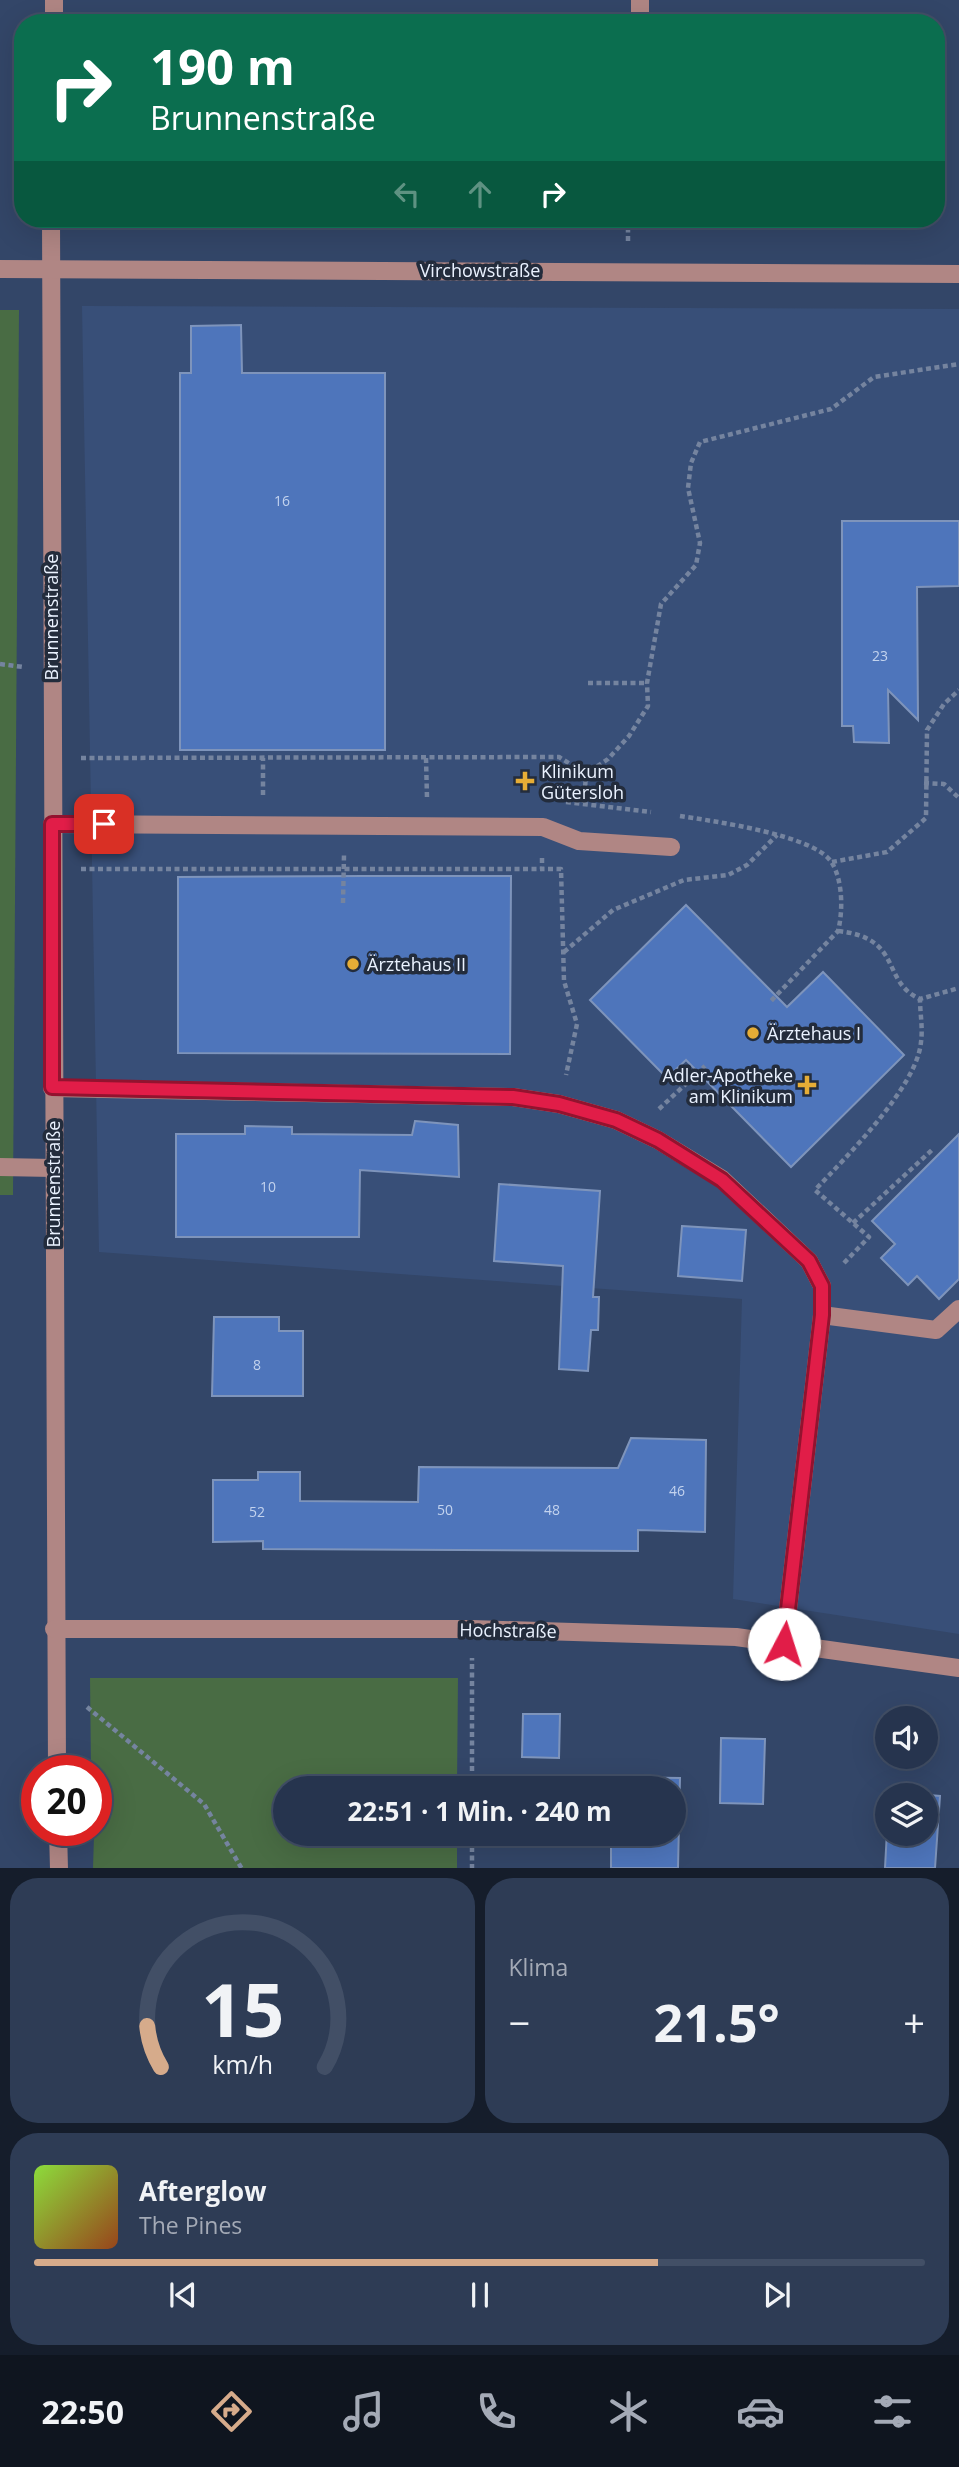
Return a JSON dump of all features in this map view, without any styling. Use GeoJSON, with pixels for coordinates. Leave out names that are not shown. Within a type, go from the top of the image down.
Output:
{"type":"FeatureCollection","features":[{"type":"Feature","properties":{"kind":"street","name":"Brunnenstraße"},"geometry":{"type":"LineString","coordinates":[[51,228],[52,1168],[57,1755]]}},
{"type":"Feature","properties":{"kind":"street","name":"Virchowstraße"},"geometry":{"type":"LineString","coordinates":[[0,269],[959,274]]}},
{"type":"Feature","properties":{"kind":"street"},"geometry":{"type":"LineString","coordinates":[[52,824],[542,827],[579,841],[671,847]]}},
{"type":"Feature","properties":{"kind":"street"},"geometry":{"type":"LineString","coordinates":[[52,1087],[513,1097],[559,1104],[616,1120],[722,1180],[809,1261],[822,1286],[822,1315],[784,1644]]}},
{"type":"Feature","properties":{"kind":"street"},"geometry":{"type":"LineString","coordinates":[[0,1167],[52,1168]]}},
{"type":"Feature","properties":{"kind":"street"},"geometry":{"type":"LineString","coordinates":[[822,1315],[936,1330],[959,1309]]}},
{"type":"Feature","properties":{"kind":"street","name":"Hochstraße"},"geometry":{"type":"LineString","coordinates":[[54,1629],[472,1629],[736,1637],[959,1668]]}},
{"type":"Feature","properties":{"kind":"street"},"geometry":{"type":"LineString","coordinates":[[58,1846],[59,1868]]}},
{"type":"Feature","properties":{"kind":"path"},"geometry":{"type":"LineString","coordinates":[[586,774],[608,758],[629,736],[648,706],[647,683],[661,604],[696,565],[700,543],[688,488],[691,463],[700,442],[831,409],[874,377],[959,364]]}},
{"type":"Feature","properties":{"kind":"path"},"geometry":{"type":"LineString","coordinates":[[588,683],[647,683]]}},
{"type":"Feature","properties":{"kind":"path"},"geometry":{"type":"LineString","coordinates":[[832,862],[887,852],[926,818],[926,730],[944,704],[959,690]]}},
{"type":"Feature","properties":{"kind":"path"},"geometry":{"type":"LineString","coordinates":[[52,759],[559,757],[586,774]]}},
{"type":"Feature","properties":{"kind":"path"},"geometry":{"type":"LineString","coordinates":[[586,774],[584,803],[662,814]]}},
{"type":"Feature","properties":{"kind":"path"},"geometry":{"type":"LineString","coordinates":[[925,783],[944,784],[959,798]]}},
{"type":"Feature","properties":{"kind":"path"},"geometry":{"type":"LineString","coordinates":[[675,816],[778,834],[819,850],[832,862],[840,892],[842,918],[838,931],[770,1002]]}},
{"type":"Feature","properties":{"kind":"path"},"geometry":{"type":"LineString","coordinates":[[343,903],[345,826]]}},
{"type":"Feature","properties":{"kind":"path"},"geometry":{"type":"LineString","coordinates":[[542,827],[542,869]]}},
{"type":"Feature","properties":{"kind":"path"},"geometry":{"type":"LineString","coordinates":[[563,952],[613,911],[684,880],[728,875],[747,865],[778,834]]}},
{"type":"Feature","properties":{"kind":"path"},"geometry":{"type":"LineString","coordinates":[[52,869],[561,869],[564,981],[577,1024],[559,1104]]}},
{"type":"Feature","properties":{"kind":"path"},"geometry":{"type":"LineString","coordinates":[[838,931],[860,934],[882,948],[905,992],[920,999],[959,988]]}},
{"type":"Feature","properties":{"kind":"path"},"geometry":{"type":"LineString","coordinates":[[822,1286],[869,1237],[815,1190],[865,1136],[914,1070],[921,1043],[920,999]]}},
{"type":"Feature","properties":{"kind":"path"},"geometry":{"type":"LineString","coordinates":[[636,1130],[705,1066]]}},
{"type":"Feature","properties":{"kind":"path"},"geometry":{"type":"LineString","coordinates":[[853,1223],[933,1149]]}},
{"type":"Feature","properties":{"kind":"path"},"geometry":{"type":"LineString","coordinates":[[472,1629],[472,1776]]}},
{"type":"Feature","properties":{"kind":"path"},"geometry":{"type":"LineString","coordinates":[[55,1682],[204,1804],[242,1868]]}},
{"type":"Feature","properties":{"kind":"path"},"geometry":{"type":"LineString","coordinates":[[472,1846],[472,1868]]}},
{"type":"Feature","properties":{"kind":"shaded area","name":"Klinikum Gütersloh"},"geometry":{"type":"Polygon","coordinates":[[[82,306],[959,309],[959,1634],[733,1599],[742,1299],[99,1252],[82,306]]]}},
{"type":"Feature","properties":{"kind":"green space"},"geometry":{"type":"Polygon","coordinates":[[[0,310],[19,310],[13,1195],[0,1195],[0,310]]]}},
{"type":"Feature","properties":{"kind":"green space"},"geometry":{"type":"Polygon","coordinates":[[[90,1678],[458,1678],[457,1776],[273,1776],[273,1846],[457,1846],[457,1868],[93,1868],[94,1846],[112,1846],[112,1755],[91,1755],[90,1678]]]}},
{"type":"Feature","properties":{"kind":"building"},"geometry":{"type":"Polygon","coordinates":[[[241,325],[242,373],[385,373],[385,750],[180,750],[180,373],[191,373],[191,326],[241,325]]]}},
{"type":"Feature","properties":{"kind":"building"},"geometry":{"type":"Polygon","coordinates":[[[842,521],[959,521],[959,586],[917,587],[918,720],[888,690],[889,743],[854,742],[853,726],[842,726],[842,521]]]}},
{"type":"Feature","properties":{"kind":"building","name":"Ärztehaus II"},"geometry":{"type":"Polygon","coordinates":[[[511,876],[510,1054],[178,1053],[178,877],[511,876]]]}},
{"type":"Feature","properties":{"kind":"building","name":"Ärztehaus I"},"geometry":{"type":"Polygon","coordinates":[[[686,905],[787,1007],[823,972],[904,1055],[791,1167],[686,1060],[667,1078],[590,1000],[686,905]]]}},
{"type":"Feature","properties":{"kind":"building"},"geometry":{"type":"Polygon","coordinates":[[[415,1121],[458,1125],[459,1177],[360,1170],[359,1237],[176,1237],[176,1134],[245,1134],[245,1126],[292,1127],[292,1134],[412,1135],[415,1121]]]}},
{"type":"Feature","properties":{"kind":"building"},"geometry":{"type":"Polygon","coordinates":[[[959,1134],[959,1279],[939,1299],[917,1276],[908,1285],[881,1258],[895,1244],[872,1221],[959,1134]]]}},
{"type":"Feature","properties":{"kind":"building"},"geometry":{"type":"Polygon","coordinates":[[[499,1184],[600,1191],[593,1297],[599,1297],[598,1330],[591,1330],[588,1371],[559,1369],[563,1266],[494,1261],[499,1184]]]}},
{"type":"Feature","properties":{"kind":"building"},"geometry":{"type":"Polygon","coordinates":[[[682,1226],[746,1230],[742,1281],[678,1276],[682,1226]]]}},
{"type":"Feature","properties":{"kind":"building"},"geometry":{"type":"Polygon","coordinates":[[[214,1317],[279,1317],[279,1331],[303,1331],[303,1396],[212,1396],[214,1317]]]}},
{"type":"Feature","properties":{"kind":"building"},"geometry":{"type":"Polygon","coordinates":[[[631,1438],[706,1440],[705,1532],[638,1530],[638,1551],[263,1549],[263,1541],[213,1542],[213,1480],[258,1480],[258,1472],[300,1472],[300,1501],[418,1502],[419,1467],[618,1468],[631,1438]]]}},
{"type":"Feature","properties":{"kind":"building"},"geometry":{"type":"Polygon","coordinates":[[[523,1714],[560,1714],[559,1758],[522,1757],[523,1714]]]}},
{"type":"Feature","properties":{"kind":"building"},"geometry":{"type":"Polygon","coordinates":[[[721,1738],[765,1739],[763,1804],[720,1803],[721,1738]]]}},
{"type":"Feature","properties":{"kind":"building"},"geometry":{"type":"Polygon","coordinates":[[[611,1846],[678,1846],[678,1868],[611,1868],[611,1846]]]}},
{"type":"Feature","properties":{"kind":"building"},"geometry":{"type":"Polygon","coordinates":[[[886,1846],[937,1846],[935,1868],[885,1868],[886,1846]]]}},
{"type":"Feature","properties":{"kind":"place","name":"Klinikum Gütersloh"},"geometry":{"type":"Point","coordinates":[525,781]}},
{"type":"Feature","properties":{"kind":"place","name":"Ärztehaus II"},"geometry":{"type":"Point","coordinates":[353,964]}},
{"type":"Feature","properties":{"kind":"place","name":"Ärztehaus I"},"geometry":{"type":"Point","coordinates":[753,1033]}},
{"type":"Feature","properties":{"kind":"place","name":"Adler-Apotheke am Klinikum"},"geometry":{"type":"Point","coordinates":[807,1085]}},
{"type":"Feature","properties":{"kind":"route"},"geometry":{"type":"LineString","coordinates":[[104,824],[52,824],[52,1087],[513,1097],[559,1104],[616,1120],[658,1140],[722,1180],[809,1261],[822,1286],[822,1315],[784,1644]]}}]}
